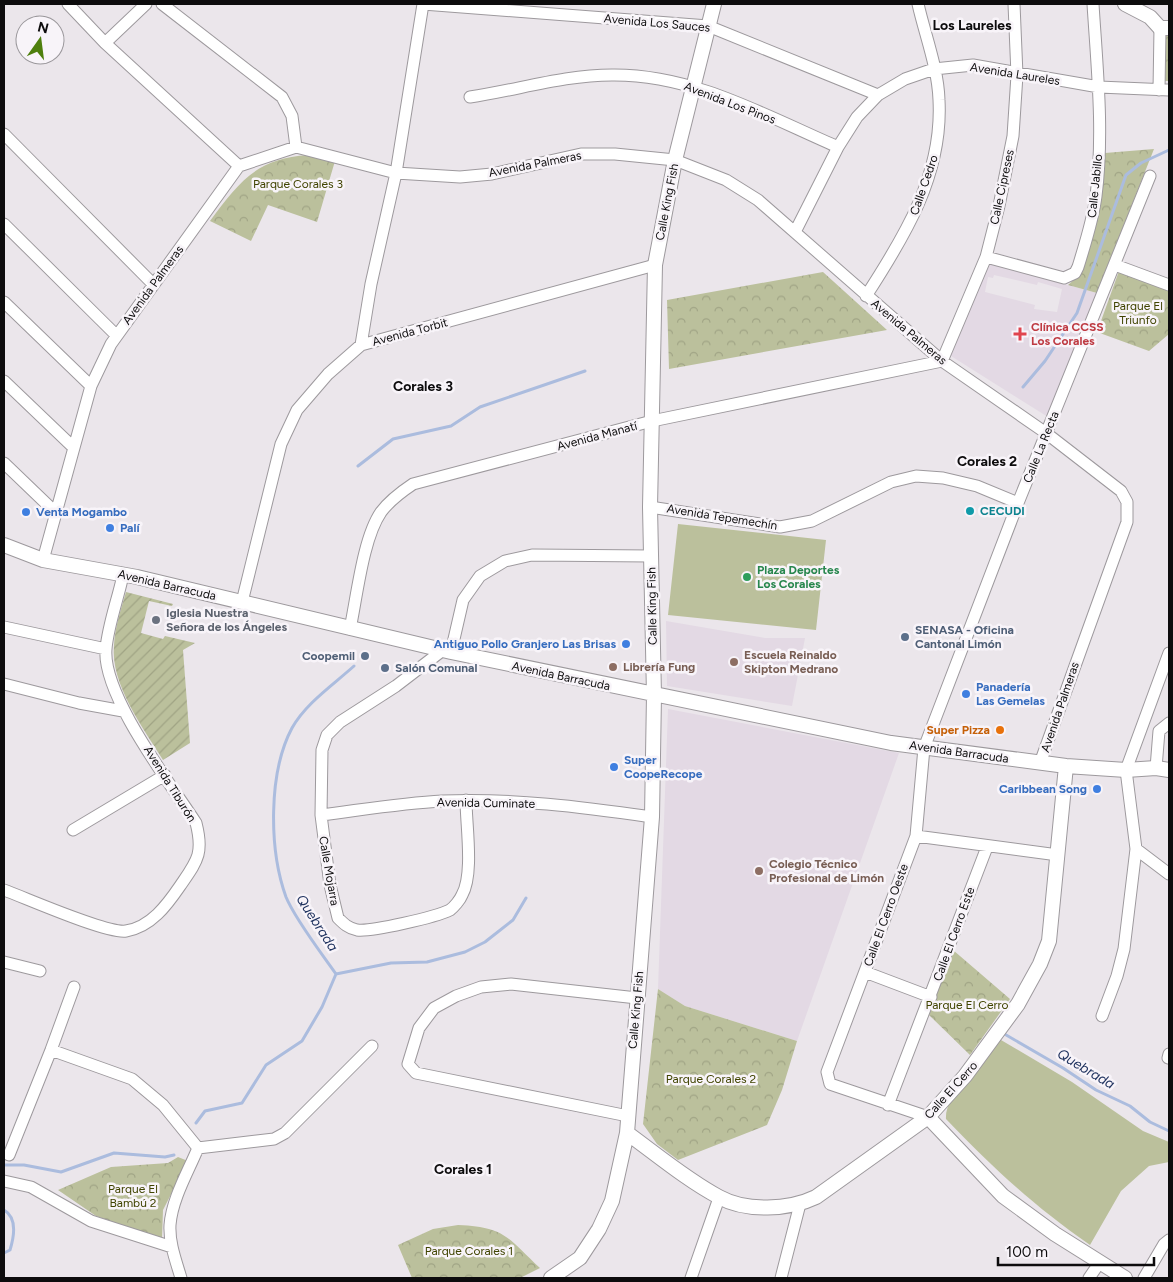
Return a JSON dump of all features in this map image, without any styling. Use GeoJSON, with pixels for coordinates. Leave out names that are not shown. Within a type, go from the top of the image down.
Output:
{"type":"FeatureCollection","features":[{"type":"Feature","properties":{"kind":"street"},"geometry":{"type":"LineString","coordinates":[[68,4],[105,43],[239,166],[296,147],[292,116],[282,97],[162,4]]}},
{"type":"Feature","properties":{"kind":"street"},"geometry":{"type":"LineString","coordinates":[[105,43],[146,4]]}},
{"type":"Feature","properties":{"kind":"street"},"geometry":{"type":"LineString","coordinates":[[361,345],[371,284],[396,173],[423,4]]}},
{"type":"Feature","properties":{"kind":"street","name":"Avenida Los Sauces"},"geometry":{"type":"LineString","coordinates":[[423,4],[708,26],[878,95]]}},
{"type":"Feature","properties":{"kind":"street","name":"Calle King Fish"},"geometry":{"type":"LineString","coordinates":[[551,1278],[580,1258],[599,1229],[612,1201],[627,1133],[652,817],[654,695],[650,507],[655,265],[675,160],[714,4]]}},
{"type":"Feature","properties":{"kind":"street","name":"Calle Cedro"},"geometry":{"type":"LineString","coordinates":[[866,296],[903,240],[922,197],[933,164],[939,134],[939,108],[934,70],[918,4]]}},
{"type":"Feature","properties":{"kind":"street","name":"Calle Cipreses"},"geometry":{"type":"LineString","coordinates":[[942,361],[986,257],[999,206],[1013,136],[1017,75],[1014,4]]}},
{"type":"Feature","properties":{"kind":"street","name":"Calle Jabillo"},"geometry":{"type":"LineString","coordinates":[[986,257],[1064,278],[1075,273],[1090,227],[1096,198],[1099,88],[1092,4]]}},
{"type":"Feature","properties":{"kind":"street"},"geometry":{"type":"LineString","coordinates":[[1125,4],[1150,17],[1165,28],[1164,90]]}},
{"type":"Feature","properties":{"kind":"street","name":"Avenida Laureles"},"geometry":{"type":"LineString","coordinates":[[795,232],[838,147],[857,117],[878,95],[905,79],[934,70],[973,65],[1002,69],[1017,75],[1099,88],[1164,90]]}},
{"type":"Feature","properties":{"kind":"street","name":"Avenida Los Pinos"},"geometry":{"type":"LineString","coordinates":[[470,97],[507,92],[545,82],[612,75],[638,76],[693,86],[838,147]]}},
{"type":"Feature","properties":{"kind":"street"},"geometry":{"type":"LineString","coordinates":[[4,134],[153,284]]}},
{"type":"Feature","properties":{"kind":"street","name":"Avenida Palmeras"},"geometry":{"type":"LineString","coordinates":[[296,147],[396,173],[460,177],[492,174],[581,154],[615,154],[675,160],[726,180],[758,200],[942,361],[1046,433],[1121,491],[1127,502],[1127,522],[1040,763]]}},
{"type":"Feature","properties":{"kind":"street","name":"Avenida Palmeras"},"geometry":{"type":"LineString","coordinates":[[43,560],[91,386],[116,335],[239,166]]}},
{"type":"Feature","properties":{"kind":"street","name":"Calle La Recta"},"geometry":{"type":"LineString","coordinates":[[924,748],[1018,503],[1150,176]]}},
{"type":"Feature","properties":{"kind":"street"},"geometry":{"type":"LineString","coordinates":[[4,224],[116,335]]}},
{"type":"Feature","properties":{"kind":"street","name":"Avenida Torbit"},"geometry":{"type":"LineString","coordinates":[[242,602],[281,444],[297,410],[328,374],[361,345],[655,265]]}},
{"type":"Feature","properties":{"kind":"street"},"geometry":{"type":"LineString","coordinates":[[1115,265],[1169,285]]}},
{"type":"Feature","properties":{"kind":"street"},"geometry":{"type":"LineString","coordinates":[[4,302],[91,386]]}},
{"type":"Feature","properties":{"kind":"street","name":"Avenida Manatí"},"geometry":{"type":"LineString","coordinates":[[350,628],[371,531],[381,512],[396,495],[414,484],[652,421],[942,361]]}},
{"type":"Feature","properties":{"kind":"street"},"geometry":{"type":"LineString","coordinates":[[4,381],[73,447]]}},
{"type":"Feature","properties":{"kind":"street"},"geometry":{"type":"LineString","coordinates":[[4,463],[56,513]]}},
{"type":"Feature","properties":{"kind":"street","name":"Avenida Tepemechín"},"geometry":{"type":"LineString","coordinates":[[650,507],[780,527],[812,521],[891,482],[916,476],[943,478],[977,486],[1018,503]]}},
{"type":"Feature","properties":{"kind":"street","name":"Avenida Barracuda"},"geometry":{"type":"LineString","coordinates":[[4,545],[43,560],[123,575],[447,651],[654,695],[924,748],[1066,766],[1126,770],[1163,769]]}},
{"type":"Feature","properties":{"kind":"street"},"geometry":{"type":"LineString","coordinates":[[447,651],[464,600],[480,576],[505,560],[532,555],[651,556]]}},
{"type":"Feature","properties":{"kind":"street","name":"Avenida Tiburón"},"geometry":{"type":"LineString","coordinates":[[4,890],[108,928],[124,931],[140,927],[152,920],[171,899],[199,855],[201,841],[196,823],[123,711],[109,672],[106,649],[123,575]]}},
{"type":"Feature","properties":{"kind":"street"},"geometry":{"type":"LineString","coordinates":[[4,627],[106,649]]}},
{"type":"Feature","properties":{"kind":"street","name":"Calle Mojarra"},"geometry":{"type":"LineString","coordinates":[[447,651],[340,722],[327,735],[322,750],[321,815],[328,876],[338,918],[346,926],[358,930],[431,917],[451,909],[463,895],[468,874],[466,800]]}},
{"type":"Feature","properties":{"kind":"street"},"geometry":{"type":"LineString","coordinates":[[1102,1016],[1117,976],[1124,949],[1136,849],[1126,770],[1169,653]]}},
{"type":"Feature","properties":{"kind":"street"},"geometry":{"type":"LineString","coordinates":[[4,684],[80,703],[123,711]]}},
{"type":"Feature","properties":{"kind":"street"},"geometry":{"type":"LineString","coordinates":[[1163,769],[1159,731],[1169,723]]}},
{"type":"Feature","properties":{"kind":"street","name":"Calle El Cerro Oeste"},"geometry":{"type":"LineString","coordinates":[[888,1105],[830,1084],[827,1072],[916,836],[924,748]]}},
{"type":"Feature","properties":{"kind":"street","name":"Calle El Cerro"},"geometry":{"type":"LineString","coordinates":[[627,1133],[719,1198],[738,1204],[763,1207],[800,1204],[832,1187],[928,1117],[965,1076],[993,1039],[1018,1004],[1040,964],[1049,941],[1066,766]]}},
{"type":"Feature","properties":{"kind":"street"},"geometry":{"type":"LineString","coordinates":[[73,830],[165,775]]}},
{"type":"Feature","properties":{"kind":"street","name":"Avenida Cuminate"},"geometry":{"type":"LineString","coordinates":[[321,815],[440,801],[466,800],[564,804],[652,817]]}},
{"type":"Feature","properties":{"kind":"street"},"geometry":{"type":"LineString","coordinates":[[916,836],[1058,855]]}},
{"type":"Feature","properties":{"kind":"street","name":"Calle El Cerro Este"},"geometry":{"type":"LineString","coordinates":[[888,1105],[987,847]]}},
{"type":"Feature","properties":{"kind":"street"},"geometry":{"type":"LineString","coordinates":[[1136,849],[1169,874]]}},
{"type":"Feature","properties":{"kind":"street"},"geometry":{"type":"LineString","coordinates":[[4,975],[7,963],[40,971]]}},
{"type":"Feature","properties":{"kind":"street"},"geometry":{"type":"LineString","coordinates":[[865,972],[931,996]]}},
{"type":"Feature","properties":{"kind":"street"},"geometry":{"type":"LineString","coordinates":[[628,1116],[416,1073],[408,1064],[419,1028],[434,1008],[456,996],[481,987],[511,984],[637,998]]}},
{"type":"Feature","properties":{"kind":"street"},"geometry":{"type":"LineString","coordinates":[[9,1155],[51,1050],[74,986]]}},
{"type":"Feature","properties":{"kind":"street"},"geometry":{"type":"LineString","coordinates":[[198,1148],[274,1139],[285,1133],[372,1046]]}},
{"type":"Feature","properties":{"kind":"street"},"geometry":{"type":"LineString","coordinates":[[51,1050],[132,1078],[163,1105],[198,1148]]}},
{"type":"Feature","properties":{"kind":"street"},"geometry":{"type":"LineString","coordinates":[[888,1105],[928,1117],[1004,1196],[1055,1234],[1125,1278]]}},
{"type":"Feature","properties":{"kind":"street"},"geometry":{"type":"LineString","coordinates":[[181,1278],[172,1247],[170,1225],[173,1208],[198,1148]]}},
{"type":"Feature","properties":{"kind":"street"},"geometry":{"type":"LineString","coordinates":[[4,1181],[31,1187],[91,1221],[172,1247]]}},
{"type":"Feature","properties":{"kind":"street"},"geometry":{"type":"LineString","coordinates":[[691,1278],[719,1198]]}},
{"type":"Feature","properties":{"kind":"street"},"geometry":{"type":"LineString","coordinates":[[781,1278],[800,1204]]}},
{"type":"Feature","properties":{"kind":"street"},"geometry":{"type":"LineString","coordinates":[[1144,1278],[1164,1244],[1169,1240]]}},
{"type":"Feature","properties":{"kind":"street"},"geometry":{"type":"LineString","coordinates":[[1089,1278],[1100,1262]]}},
{"type":"Feature","properties":{"kind":"shaded area","name":"Clínica CCSS Los Corales"},"geometry":{"type":"Polygon","coordinates":[[[988,263],[1097,293],[1048,417],[951,356],[988,263]],[[994,275],[993,278],[988,277],[985,292],[1035,305],[1034,309],[1057,312],[1062,289],[1038,282],[1037,285],[994,275]]]}},
{"type":"Feature","properties":{"kind":"shaded area","name":"Escuela Reinaldo Skipton Medrano"},"geometry":{"type":"Polygon","coordinates":[[[666,621],[765,638],[805,638],[792,706],[667,686],[666,621]]]}},
{"type":"Feature","properties":{"kind":"shaded area","name":"Colegio Técnico Profesional de Limón"},"geometry":{"type":"Polygon","coordinates":[[[668,709],[899,753],[797,1041],[685,1006],[658,989],[668,709]]]}},
{"type":"Feature","properties":{"kind":"green space"},"geometry":{"type":"Polygon","coordinates":[[[1165,33],[1169,34],[1169,81],[1164,81],[1165,33]]]}},
{"type":"Feature","properties":{"kind":"green space"},"geometry":{"type":"Polygon","coordinates":[[[1154,149],[1097,293],[1068,285],[1076,278],[1100,208],[1105,153],[1154,149]]]}},
{"type":"Feature","properties":{"kind":"green space","name":"Parque Corales 3"},"geometry":{"type":"Polygon","coordinates":[[[308,155],[335,161],[317,222],[268,205],[251,241],[210,221],[230,195],[251,174],[275,161],[308,155]]]}},
{"type":"Feature","properties":{"kind":"green space","name":"Parque El Triunfo"},"geometry":{"type":"Polygon","coordinates":[[[1119,271],[1169,290],[1169,334],[1149,351],[1097,332],[1119,271]]]}},
{"type":"Feature","properties":{"kind":"green space"},"geometry":{"type":"Polygon","coordinates":[[[823,272],[887,330],[669,369],[667,300],[823,272]]]}},
{"type":"Feature","properties":{"kind":"green space","name":"Plaza Deportes Los Corales"},"geometry":{"type":"Polygon","coordinates":[[[678,524],[826,540],[816,630],[668,615],[678,524]]]}},
{"type":"Feature","properties":{"kind":"green space"},"geometry":{"type":"Polygon","coordinates":[[[126,592],[173,604],[172,606],[149,601],[141,633],[163,639],[165,636],[195,643],[183,650],[190,743],[163,760],[130,706],[117,675],[114,645],[118,618],[126,592]]]}},
{"type":"Feature","properties":{"kind":"green space","name":"Parque El Cerro"},"geometry":{"type":"Polygon","coordinates":[[[953,950],[1010,999],[970,1055],[929,1015],[953,950]]]}},
{"type":"Feature","properties":{"kind":"green space","name":"Parque Corales 2"},"geometry":{"type":"Polygon","coordinates":[[[658,989],[685,1006],[797,1041],[782,1090],[767,1125],[678,1160],[657,1144],[643,1124],[658,989]]]}},
{"type":"Feature","properties":{"kind":"green space"},"geometry":{"type":"Polygon","coordinates":[[[1001,1040],[1072,1082],[1143,1131],[1169,1142],[1169,1162],[1149,1166],[1121,1191],[1090,1245],[1050,1216],[1015,1186],[946,1119],[947,1109],[958,1088],[1001,1040]]]}},
{"type":"Feature","properties":{"kind":"green space","name":"Parque El Bambú 2"},"geometry":{"type":"Polygon","coordinates":[[[178,1157],[188,1161],[163,1210],[162,1239],[96,1216],[58,1190],[111,1167],[168,1163],[178,1157]]]}},
{"type":"Feature","properties":{"kind":"green space","name":"Parque Corales 1"},"geometry":{"type":"Polygon","coordinates":[[[458,1225],[474,1226],[496,1231],[512,1241],[540,1268],[520,1278],[412,1278],[398,1245],[433,1229],[458,1225]]]}},
{"type":"Feature","properties":{"kind":"waterway"},"geometry":{"type":"LineString","coordinates":[[1023,387],[1045,361],[1077,313],[1126,175],[1141,163],[1169,150]]}},
{"type":"Feature","properties":{"kind":"waterway"},"geometry":{"type":"LineString","coordinates":[[358,466],[393,439],[451,426],[480,407],[585,371]]}},
{"type":"Feature","properties":{"kind":"waterway","name":"Quebrada"},"geometry":{"type":"LineString","coordinates":[[336,974],[302,926],[286,897],[276,857],[274,835],[275,789],[284,746],[292,728],[312,702],[354,666]]}},
{"type":"Feature","properties":{"kind":"waterway"},"geometry":{"type":"LineString","coordinates":[[336,974],[391,963],[427,962],[465,952],[485,942],[513,920],[526,898]]}},
{"type":"Feature","properties":{"kind":"waterway","name":"Quebrada"},"geometry":{"type":"LineString","coordinates":[[196,1123],[205,1111],[242,1103],[266,1065],[302,1041],[322,1007],[336,974]]}},
{"type":"Feature","properties":{"kind":"waterway","name":"Quebrada"},"geometry":{"type":"LineString","coordinates":[[1001,1032],[1063,1068],[1096,1090],[1130,1106],[1150,1122],[1169,1131]]}},
{"type":"Feature","properties":{"kind":"waterway","name":"Quebrada"},"geometry":{"type":"LineString","coordinates":[[4,1165],[24,1165],[61,1172],[114,1153],[165,1157],[174,1155]]}},
{"type":"Feature","properties":{"kind":"waterway","name":"Quebrada"},"geometry":{"type":"LineString","coordinates":[[4,1210],[11,1218],[14,1228],[10,1250],[4,1253]]}},
{"type":"Feature","properties":{"kind":"place","name":"Clínica CCSS Los Corales"},"geometry":{"type":"Point","coordinates":[1020,334]}},
{"type":"Feature","properties":{"kind":"place","name":"CECUDI"},"geometry":{"type":"Point","coordinates":[970,511]}},
{"type":"Feature","properties":{"kind":"place","name":"Venta Mogambo"},"geometry":{"type":"Point","coordinates":[26,512]}},
{"type":"Feature","properties":{"kind":"place","name":"Palí"},"geometry":{"type":"Point","coordinates":[110,528]}},
{"type":"Feature","properties":{"kind":"place","name":"Plaza Deportes Los Corales"},"geometry":{"type":"Point","coordinates":[747,577]}},
{"type":"Feature","properties":{"kind":"place","name":"Iglesia Nuestra Señora de los Ángeles"},"geometry":{"type":"Point","coordinates":[156,620]}},
{"type":"Feature","properties":{"kind":"place","name":"SENASA - Oficina Cantonal Limón"},"geometry":{"type":"Point","coordinates":[905,637]}},
{"type":"Feature","properties":{"kind":"place","name":"Antiguo Pollo Granjero Las Brisas"},"geometry":{"type":"Point","coordinates":[626,644]}},
{"type":"Feature","properties":{"kind":"place","name":"Coopemil"},"geometry":{"type":"Point","coordinates":[365,656]}},
{"type":"Feature","properties":{"kind":"place","name":"Escuela Reinaldo Skipton Medrano"},"geometry":{"type":"Point","coordinates":[734,662]}},
{"type":"Feature","properties":{"kind":"place","name":"Librería Fung"},"geometry":{"type":"Point","coordinates":[613,667]}},
{"type":"Feature","properties":{"kind":"place","name":"Salón Comunal"},"geometry":{"type":"Point","coordinates":[385,668]}},
{"type":"Feature","properties":{"kind":"place","name":"Panadería Las Gemelas"},"geometry":{"type":"Point","coordinates":[966,694]}},
{"type":"Feature","properties":{"kind":"place","name":"Super Pizza"},"geometry":{"type":"Point","coordinates":[1000,730]}},
{"type":"Feature","properties":{"kind":"place","name":"Super CoopeRecope"},"geometry":{"type":"Point","coordinates":[614,767]}},
{"type":"Feature","properties":{"kind":"place","name":"Caribbean Song"},"geometry":{"type":"Point","coordinates":[1097,789]}},
{"type":"Feature","properties":{"kind":"place","name":"Colegio Técnico Profesional de Limón"},"geometry":{"type":"Point","coordinates":[759,871]}},
{"type":"Feature","properties":{"kind":"district","name":"Los Laureles"},"geometry":{"type":"Point","coordinates":[972,25]}},
{"type":"Feature","properties":{"kind":"district","name":"Corales 3"},"geometry":{"type":"Point","coordinates":[423,386]}},
{"type":"Feature","properties":{"kind":"district","name":"Corales 2"},"geometry":{"type":"Point","coordinates":[987,461]}},
{"type":"Feature","properties":{"kind":"district","name":"Corales 1"},"geometry":{"type":"Point","coordinates":[463,1169]}}]}
